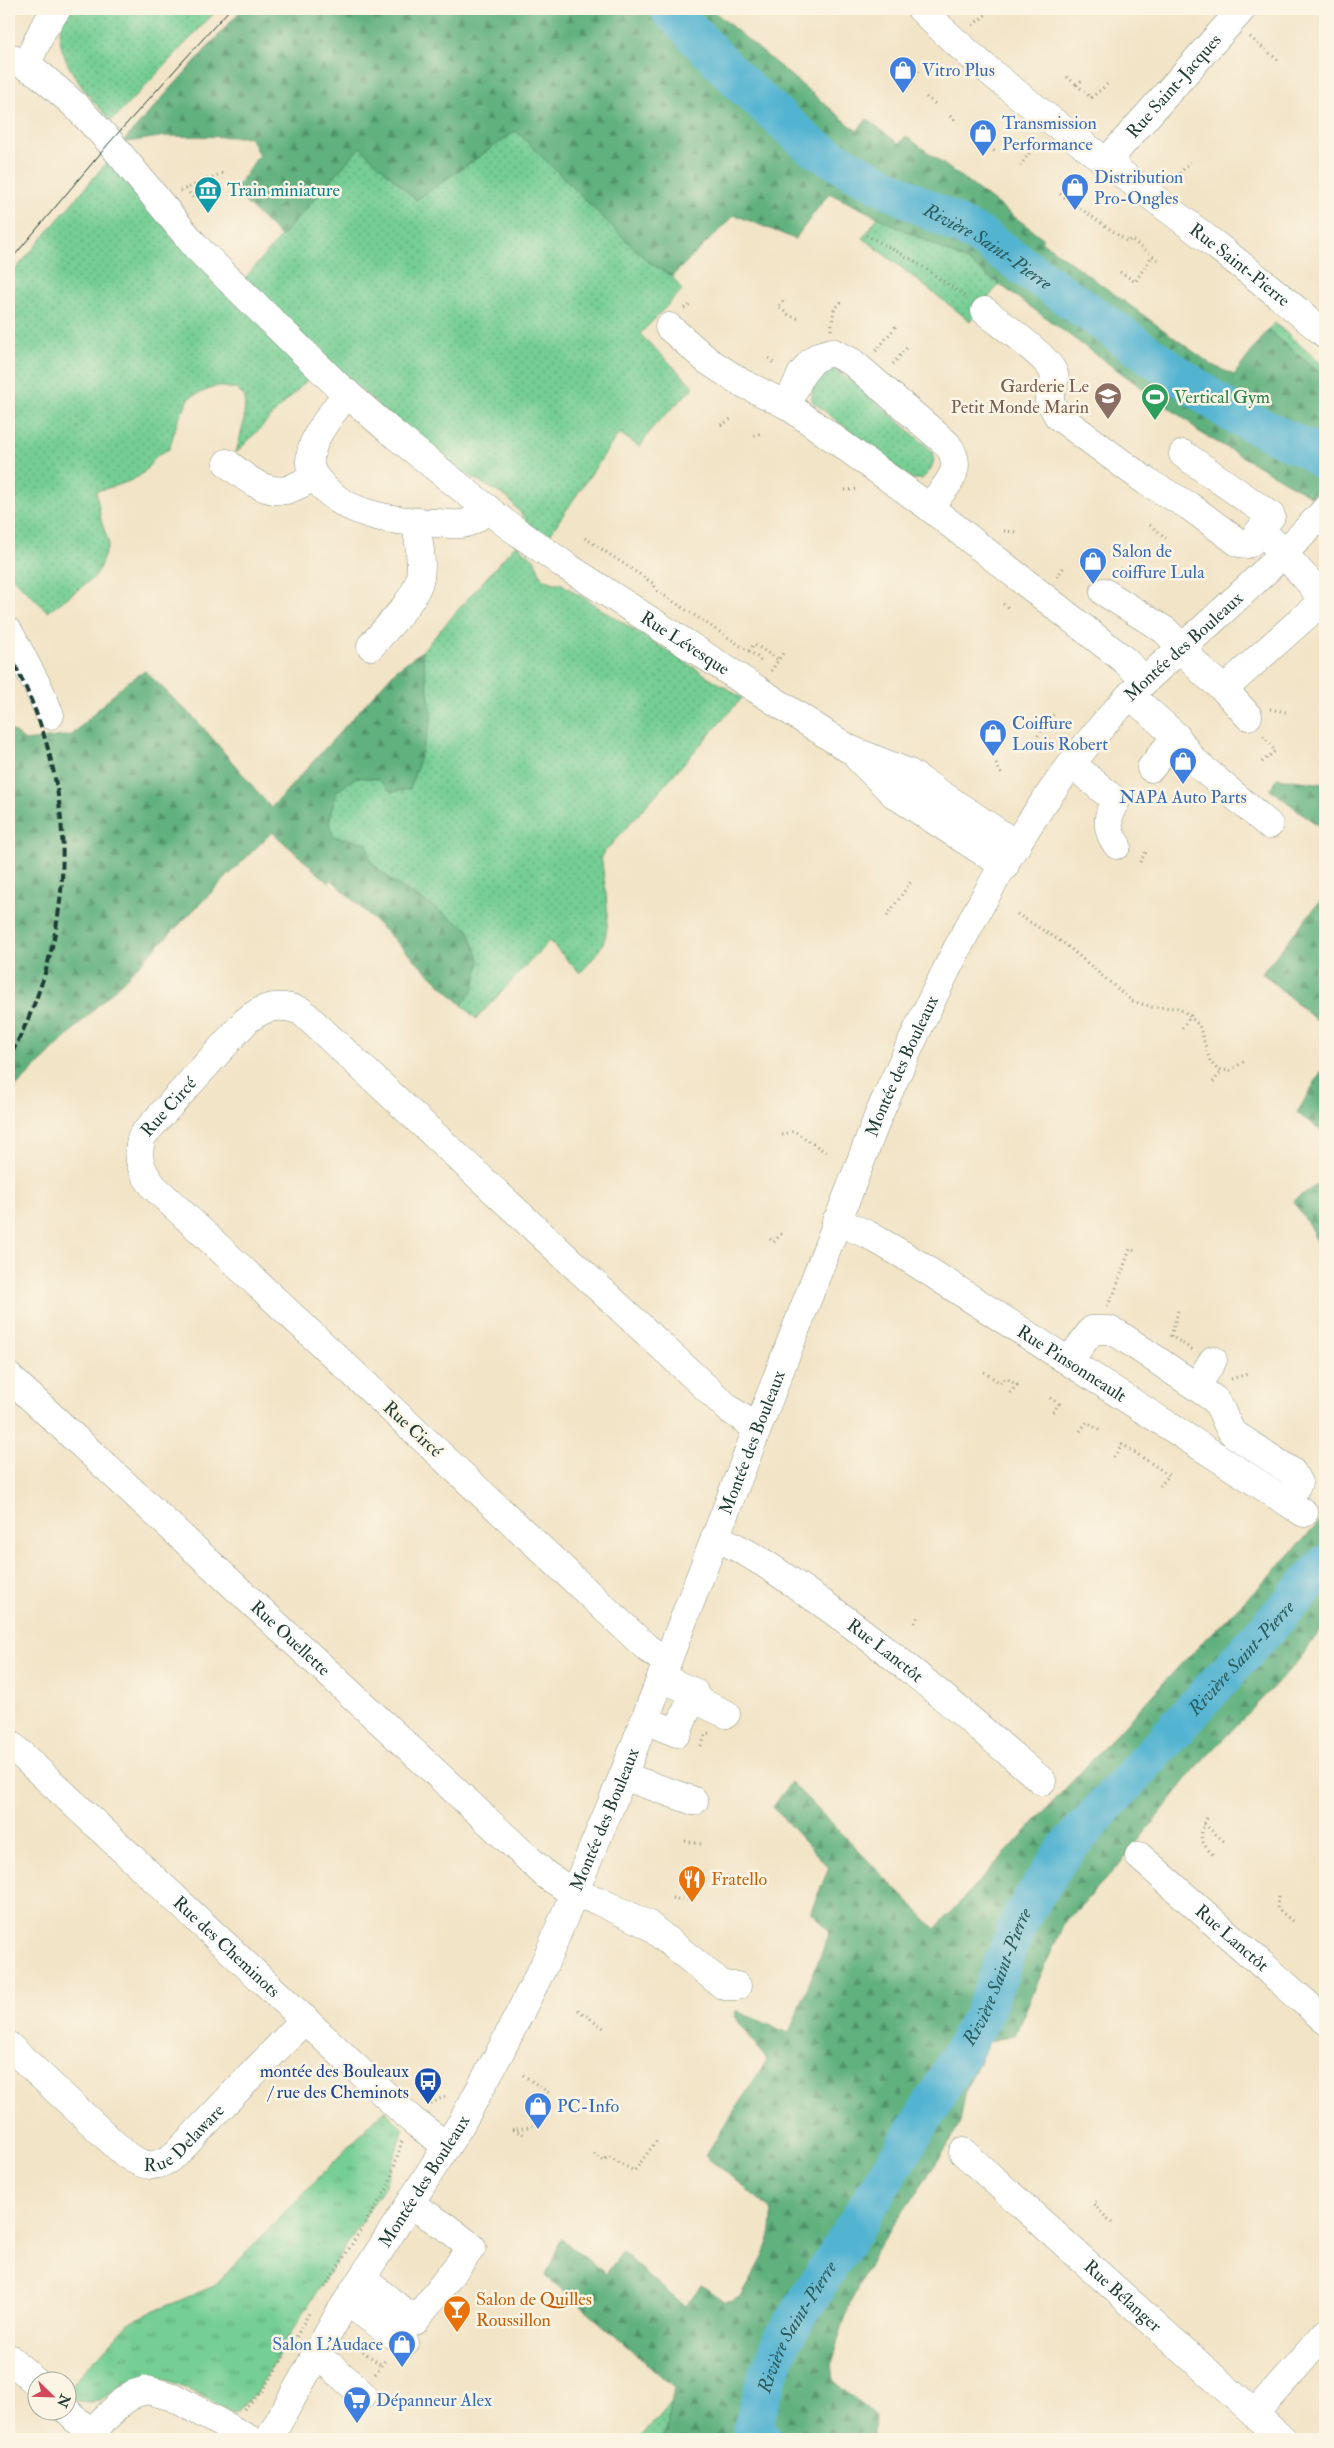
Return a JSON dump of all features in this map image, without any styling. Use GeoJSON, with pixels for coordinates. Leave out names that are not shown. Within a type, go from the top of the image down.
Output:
{"type":"FeatureCollection","features":[{"type":"Feature","properties":{"kind":"street"},"geometry":{"type":"LineString","coordinates":[[17,62],[57,9]]}},
{"type":"Feature","properties":{"kind":"street","name":"Rue Saint-Pierre"},"geometry":{"type":"LineString","coordinates":[[921,9],[1001,81],[1325,334]]}},
{"type":"Feature","properties":{"kind":"street","name":"Rue Saint-Jacques"},"geometry":{"type":"LineString","coordinates":[[1106,162],[1242,9]]}},
{"type":"Feature","properties":{"kind":"street","name":"Rue Lévesque"},"geometry":{"type":"LineString","coordinates":[[17,62],[55,85],[75,105],[110,142],[196,247],[347,394],[487,508],[566,566],[849,749],[894,794],[1011,855]]}},
{"type":"Feature","properties":{"kind":"street"},"geometry":{"type":"LineString","coordinates":[[979,307],[1042,357],[1053,371],[1055,376],[1049,400],[1058,416],[1147,482],[1189,506],[1239,543],[1248,544],[1271,516],[1183,454]]}},
{"type":"Feature","properties":{"kind":"street"},"geometry":{"type":"LineString","coordinates":[[669,327],[693,350],[724,372],[787,405],[929,507],[1124,659],[1138,688],[1193,760],[1269,825]]}},
{"type":"Feature","properties":{"kind":"street"},"geometry":{"type":"LineString","coordinates":[[787,405],[801,375],[812,361],[828,353],[841,355],[947,444],[954,454],[956,465],[953,476],[929,507]]}},
{"type":"Feature","properties":{"kind":"street"},"geometry":{"type":"LineString","coordinates":[[347,394],[318,436],[313,447],[310,464],[314,477],[338,500],[361,511],[416,522],[460,524],[479,516],[487,508]]}},
{"type":"Feature","properties":{"kind":"street"},"geometry":{"type":"LineString","coordinates":[[227,463],[245,478],[267,488],[285,490],[314,477]]}},
{"type":"Feature","properties":{"kind":"street","name":"Montée des Bouleaux"},"geometry":{"type":"LineString","coordinates":[[269,2439],[303,2352],[347,2302],[447,2146],[522,2010],[576,1894],[645,1720],[836,1220],[879,1114],[927,1008],[974,918],[1011,855],[1072,764],[1138,688],[1284,554],[1325,511]]}},
{"type":"Feature","properties":{"kind":"street"},"geometry":{"type":"LineString","coordinates":[[371,646],[413,595],[420,578],[421,565],[416,522]]}},
{"type":"Feature","properties":{"kind":"street"},"geometry":{"type":"LineString","coordinates":[[1224,689],[1323,602],[1313,586],[1261,530]]}},
{"type":"Feature","properties":{"kind":"street"},"geometry":{"type":"LineString","coordinates":[[1104,592],[1166,631],[1204,673],[1224,689],[1248,716]]}},
{"type":"Feature","properties":{"kind":"street"},"geometry":{"type":"LineString","coordinates":[[9,632],[40,689],[50,715]]}},
{"type":"Feature","properties":{"kind":"street"},"geometry":{"type":"LineString","coordinates":[[1151,768],[1176,736]]}},
{"type":"Feature","properties":{"kind":"street"},"geometry":{"type":"LineString","coordinates":[[1072,764],[1116,800],[1108,814],[1112,838],[1117,844]]}},
{"type":"Feature","properties":{"kind":"street","name":"Rue Circé"},"geometry":{"type":"LineString","coordinates":[[692,1698],[694,1692],[664,1670],[647,1648],[154,1186],[141,1168],[139,1146],[142,1136],[200,1070],[256,1013],[278,1005],[301,1011],[730,1409],[757,1428]]}},
{"type":"Feature","properties":{"kind":"street","name":"Rue Pinsonneault"},"geometry":{"type":"LineString","coordinates":[[836,1220],[852,1226],[899,1252],[1296,1508],[1298,1483],[1292,1472],[1234,1434],[1225,1420],[1219,1403],[1196,1386]]}},
{"type":"Feature","properties":{"kind":"street"},"geometry":{"type":"LineString","coordinates":[[1070,1361],[1088,1333],[1100,1329],[1110,1330],[1196,1386],[1222,1369]]}},
{"type":"Feature","properties":{"kind":"street","name":"Rue Ouellette"},"geometry":{"type":"LineString","coordinates":[[9,1377],[546,1875],[576,1894],[596,1900],[647,1924],[724,1986],[737,1986]]}},
{"type":"Feature","properties":{"kind":"street","name":"Rue Lanctôt"},"geometry":{"type":"LineString","coordinates":[[715,1537],[754,1556],[848,1620],[929,1684],[1042,1780]]}},
{"type":"Feature","properties":{"kind":"street"},"geometry":{"type":"LineString","coordinates":[[645,1720],[677,1734],[692,1698],[726,1714]]}},
{"type":"Feature","properties":{"kind":"street","name":"Rue des Cheminots"},"geometry":{"type":"LineString","coordinates":[[9,1743],[413,2121],[447,2146]]}},
{"type":"Feature","properties":{"kind":"street"},"geometry":{"type":"LineString","coordinates":[[623,1776],[694,1802]]}},
{"type":"Feature","properties":{"kind":"street","name":"Rue Lanctôt"},"geometry":{"type":"LineString","coordinates":[[1139,1856],[1325,2020]]}},
{"type":"Feature","properties":{"kind":"street","name":"Rue Delaware"},"geometry":{"type":"LineString","coordinates":[[9,2046],[124,2153],[144,2165],[154,2166],[166,2162],[176,2154],[305,2019]]}},
{"type":"Feature","properties":{"kind":"street","name":"Rue Bélanger"},"geometry":{"type":"LineString","coordinates":[[963,2152],[1282,2439]]}},
{"type":"Feature","properties":{"kind":"street"},"geometry":{"type":"LineString","coordinates":[[362,2278],[415,2321],[472,2248],[446,2227],[410,2204]]}},
{"type":"Feature","properties":{"kind":"street"},"geometry":{"type":"LineString","coordinates":[[347,2302],[399,2351]]}},
{"type":"Feature","properties":{"kind":"street"},"geometry":{"type":"LineString","coordinates":[[1254,2414],[1325,2334]]}},
{"type":"Feature","properties":{"kind":"street"},"geometry":{"type":"LineString","coordinates":[[303,2352],[368,2386]]}},
{"type":"Feature","properties":{"kind":"street"},"geometry":{"type":"LineString","coordinates":[[9,2358],[28,2375]]}},
{"type":"Feature","properties":{"kind":"street"},"geometry":{"type":"LineString","coordinates":[[74,2420],[87,2436],[122,2402],[133,2394],[147,2390],[174,2397],[244,2427]]}},
{"type":"Feature","properties":{"kind":"path"},"geometry":{"type":"LineString","coordinates":[[973,25],[992,9]]}},
{"type":"Feature","properties":{"kind":"path"},"geometry":{"type":"LineString","coordinates":[[1038,9],[1043,13]]}},
{"type":"Feature","properties":{"kind":"path"},"geometry":{"type":"LineString","coordinates":[[1248,35],[1280,62]]}},
{"type":"Feature","properties":{"kind":"path"},"geometry":{"type":"LineString","coordinates":[[910,84],[918,74],[919,67]]}},
{"type":"Feature","properties":{"kind":"path"},"geometry":{"type":"LineString","coordinates":[[1067,78],[1091,98],[1110,82]]}},
{"type":"Feature","properties":{"kind":"path"},"geometry":{"type":"LineString","coordinates":[[1077,86],[1081,81]]}},
{"type":"Feature","properties":{"kind":"path"},"geometry":{"type":"LineString","coordinates":[[926,97],[936,105]]}},
{"type":"Feature","properties":{"kind":"path"},"geometry":{"type":"LineString","coordinates":[[950,116],[956,121]]}},
{"type":"Feature","properties":{"kind":"path"},"geometry":{"type":"LineString","coordinates":[[1020,166],[1033,148],[1028,144]]}},
{"type":"Feature","properties":{"kind":"path"},"geometry":{"type":"LineString","coordinates":[[990,147],[995,152]]}},
{"type":"Feature","properties":{"kind":"path"},"geometry":{"type":"LineString","coordinates":[[1173,181],[1190,162]]}},
{"type":"Feature","properties":{"kind":"path"},"geometry":{"type":"LineString","coordinates":[[162,205],[185,189],[225,172]]}},
{"type":"Feature","properties":{"kind":"path"},"geometry":{"type":"LineString","coordinates":[[185,189],[195,200]]}},
{"type":"Feature","properties":{"kind":"path"},"geometry":{"type":"LineString","coordinates":[[1060,194],[1128,242],[1130,239],[1160,262]]}},
{"type":"Feature","properties":{"kind":"path"},"geometry":{"type":"LineString","coordinates":[[866,235],[913,260],[979,307]]}},
{"type":"Feature","properties":{"kind":"path"},"geometry":{"type":"LineString","coordinates":[[1120,272],[1135,282],[1152,256]]}},
{"type":"Feature","properties":{"kind":"path"},"geometry":{"type":"LineString","coordinates":[[783,301],[778,306],[790,316],[800,319]]}},
{"type":"Feature","properties":{"kind":"path"},"geometry":{"type":"LineString","coordinates":[[828,353],[834,310],[842,301]]}},
{"type":"Feature","properties":{"kind":"path"},"geometry":{"type":"LineString","coordinates":[[860,369],[896,326]]}},
{"type":"Feature","properties":{"kind":"path"},"geometry":{"type":"LineString","coordinates":[[893,364],[909,345]]}},
{"type":"Feature","properties":{"kind":"path"},"geometry":{"type":"LineString","coordinates":[[769,358],[774,364]]}},
{"type":"Feature","properties":{"kind":"path"},"geometry":{"type":"LineString","coordinates":[[720,425],[731,419]]}},
{"type":"Feature","properties":{"kind":"path"},"geometry":{"type":"LineString","coordinates":[[754,436],[761,433]]}},
{"type":"Feature","properties":{"kind":"path"},"geometry":{"type":"LineString","coordinates":[[845,490],[859,489]]}},
{"type":"Feature","properties":{"kind":"path"},"geometry":{"type":"LineString","coordinates":[[1150,526],[1166,538]]}},
{"type":"Feature","properties":{"kind":"path"},"geometry":{"type":"LineString","coordinates":[[1004,531],[1016,532]]}},
{"type":"Feature","properties":{"kind":"path"},"geometry":{"type":"LineString","coordinates":[[585,538],[654,584],[656,590],[759,658],[768,676],[783,653]]}},
{"type":"Feature","properties":{"kind":"path"},"geometry":{"type":"LineString","coordinates":[[1003,604],[1009,608]]}},
{"type":"Feature","properties":{"kind":"path"},"geometry":{"type":"LineString","coordinates":[[1278,710],[1286,712]]}},
{"type":"Feature","properties":{"kind":"path"},"geometry":{"type":"LineString","coordinates":[[1035,740],[1054,714]]}},
{"type":"Feature","properties":{"kind":"path"},"geometry":{"type":"LineString","coordinates":[[1041,718],[1048,722]]}},
{"type":"Feature","properties":{"kind":"path"},"geometry":{"type":"LineString","coordinates":[[1262,762],[1275,751]]}},
{"type":"Feature","properties":{"kind":"path"},"geometry":{"type":"LineString","coordinates":[[1271,755],[1275,758]]}},
{"type":"Feature","properties":{"kind":"path"},"geometry":{"type":"LineString","coordinates":[[996,764],[1004,777]]}},
{"type":"Feature","properties":{"kind":"path"},"geometry":{"type":"LineString","coordinates":[[1140,862],[1146,852]]}},
{"type":"Feature","properties":{"kind":"path"},"geometry":{"type":"LineString","coordinates":[[887,916],[912,880]]}},
{"type":"Feature","properties":{"kind":"path"},"geometry":{"type":"LineString","coordinates":[[1017,914],[1065,944],[1132,1001],[1152,1007],[1177,1008],[1192,1015],[1199,1025],[1210,1062],[1222,1071],[1230,1071],[1245,1061]]}},
{"type":"Feature","properties":{"kind":"path"},"geometry":{"type":"LineString","coordinates":[[1182,1028],[1192,1015]]}},
{"type":"Feature","properties":{"kind":"path"},"geometry":{"type":"LineString","coordinates":[[1213,1082],[1222,1071]]}},
{"type":"Feature","properties":{"kind":"path"},"geometry":{"type":"LineString","coordinates":[[782,1134],[794,1131],[827,1153]]}},
{"type":"Feature","properties":{"kind":"path"},"geometry":{"type":"LineString","coordinates":[[770,1239],[774,1242],[782,1233]]}},
{"type":"Feature","properties":{"kind":"path"},"geometry":{"type":"LineString","coordinates":[[1112,1298],[1130,1249],[1137,1252]]}},
{"type":"Feature","properties":{"kind":"path"},"geometry":{"type":"LineString","coordinates":[[1222,1369],[1248,1374]]}},
{"type":"Feature","properties":{"kind":"path"},"geometry":{"type":"LineString","coordinates":[[984,1372],[1000,1384],[1006,1378],[1018,1385],[1010,1393]]}},
{"type":"Feature","properties":{"kind":"path"},"geometry":{"type":"LineString","coordinates":[[1050,1398],[1059,1404],[1053,1412]]}},
{"type":"Feature","properties":{"kind":"path"},"geometry":{"type":"LineString","coordinates":[[1080,1431],[1086,1422],[1099,1430]]}},
{"type":"Feature","properties":{"kind":"path"},"geometry":{"type":"LineString","coordinates":[[1114,1457],[1122,1444],[1148,1459],[1169,1475],[1160,1486]]}},
{"type":"Feature","properties":{"kind":"path"},"geometry":{"type":"LineString","coordinates":[[915,1623],[918,1614]]}},
{"type":"Feature","properties":{"kind":"path"},"geometry":{"type":"LineString","coordinates":[[1207,1818],[1201,1829],[1201,1838],[1206,1848],[1214,1856]]}},
{"type":"Feature","properties":{"kind":"path"},"geometry":{"type":"LineString","coordinates":[[1204,1824],[1226,1843]]}},
{"type":"Feature","properties":{"kind":"path"},"geometry":{"type":"LineString","coordinates":[[685,1841],[701,1844]]}},
{"type":"Feature","properties":{"kind":"path"},"geometry":{"type":"LineString","coordinates":[[1278,1896],[1277,1908],[1293,1922]]}},
{"type":"Feature","properties":{"kind":"path"},"geometry":{"type":"LineString","coordinates":[[672,1898],[687,1901]]}},
{"type":"Feature","properties":{"kind":"path"},"geometry":{"type":"LineString","coordinates":[[578,2010],[605,2029]]}},
{"type":"Feature","properties":{"kind":"path"},"geometry":{"type":"LineString","coordinates":[[523,2075],[552,2095]]}},
{"type":"Feature","properties":{"kind":"path"},"geometry":{"type":"LineString","coordinates":[[526,2135],[512,2130],[533,2126]]}},
{"type":"Feature","properties":{"kind":"path","name":"Montée des Bouleaux"},"geometry":{"type":"LineString","coordinates":[[324,2288],[388,2187],[405,2135]]}},
{"type":"Feature","properties":{"kind":"path"},"geometry":{"type":"LineString","coordinates":[[594,2154],[604,2161],[608,2156],[634,2172],[658,2139]]}},
{"type":"Feature","properties":{"kind":"path"},"geometry":{"type":"LineString","coordinates":[[1096,2202],[1093,2204],[1112,2223]]}},
{"type":"Feature","properties":{"kind":"path"},"geometry":{"type":"LineString","coordinates":[[303,2352],[314,2304]]}},
{"type":"Feature","properties":{"kind":"path"},"geometry":{"type":"LineString","coordinates":[[355,2345],[381,2366]]}},
{"type":"Feature","properties":{"kind":"path"},"geometry":{"type":"LineString","coordinates":[[368,2386],[389,2356],[399,2351]]}},
{"type":"Feature","properties":{"kind":"path"},"geometry":{"type":"LineString","coordinates":[[244,2427],[262,2391],[287,2354]]}},
{"type":"Feature","properties":{"kind":"green space"},"geometry":{"type":"Polygon","coordinates":[[[70,9],[218,9],[112,121],[80,84],[70,69],[63,53],[60,37],[62,23],[70,9]]]}},
{"type":"Feature","properties":{"kind":"green space"},"geometry":{"type":"Polygon","coordinates":[[[242,9],[711,9],[857,131],[867,119],[899,144],[906,136],[1043,238],[1041,241],[1212,365],[1234,375],[1268,330],[1325,377],[1325,483],[1312,497],[1196,430],[1190,423],[969,262],[829,193],[795,239],[735,215],[672,276],[647,261],[516,131],[416,200],[360,147],[281,237],[234,191],[259,155],[250,137],[165,136],[122,143],[242,9]]]}},
{"type":"Feature","properties":{"kind":"green space"},"geometry":{"type":"Polygon","coordinates":[[[516,131],[647,261],[672,276],[682,290],[640,334],[694,387],[652,428],[640,447],[619,433],[548,537],[530,525],[508,498],[453,466],[383,410],[243,280],[360,147],[416,200],[516,131]]]}},
{"type":"Feature","properties":{"kind":"green space"},"geometry":{"type":"Polygon","coordinates":[[[114,154],[314,373],[236,453],[244,422],[245,397],[236,389],[217,386],[190,397],[178,420],[169,449],[155,457],[140,476],[96,491],[101,520],[109,544],[96,576],[48,612],[9,574],[9,277],[114,154]]]}},
{"type":"Feature","properties":{"kind":"green space"},"geometry":{"type":"Polygon","coordinates":[[[878,217],[969,262],[999,284],[970,321],[863,238],[878,217]]]}},
{"type":"Feature","properties":{"kind":"green space"},"geometry":{"type":"Polygon","coordinates":[[[1275,323],[1325,367],[1325,377],[1268,330],[1275,323]]]}},
{"type":"Feature","properties":{"kind":"green space"},"geometry":{"type":"Polygon","coordinates":[[[832,368],[859,386],[933,452],[934,460],[932,467],[922,479],[912,479],[813,402],[812,392],[816,381],[823,373],[832,368]]]}},
{"type":"Feature","properties":{"kind":"green space"},"geometry":{"type":"Polygon","coordinates":[[[516,544],[534,559],[542,578],[554,583],[560,583],[742,698],[601,856],[606,895],[607,925],[604,940],[592,960],[580,973],[549,941],[476,1019],[462,1005],[474,988],[430,905],[393,882],[370,861],[367,843],[333,837],[329,822],[336,792],[356,777],[378,779],[391,792],[423,666],[422,651],[516,544]]]}},
{"type":"Feature","properties":{"kind":"green space"},"geometry":{"type":"Polygon","coordinates":[[[422,651],[432,718],[410,789],[391,792],[378,779],[356,777],[336,792],[329,822],[333,836],[367,843],[370,861],[393,882],[468,929],[480,961],[474,988],[462,1005],[332,880],[329,883],[272,832],[9,1094],[9,728],[25,741],[72,735],[123,685],[145,671],[201,725],[271,808],[397,669],[422,651]]]}},
{"type":"Feature","properties":{"kind":"green space"},"geometry":{"type":"Polygon","coordinates":[[[1277,778],[1325,784],[1325,831],[1270,789],[1277,778]]]}},
{"type":"Feature","properties":{"kind":"green space"},"geometry":{"type":"Polygon","coordinates":[[[1325,895],[1325,1028],[1262,973],[1325,895]]]}},
{"type":"Feature","properties":{"kind":"green space"},"geometry":{"type":"Polygon","coordinates":[[[1325,1065],[1325,1133],[1297,1113],[1325,1065]]]}},
{"type":"Feature","properties":{"kind":"green space"},"geometry":{"type":"Polygon","coordinates":[[[1325,1179],[1325,1260],[1310,1227],[1293,1201],[1325,1179]]]}},
{"type":"Feature","properties":{"kind":"green space"},"geometry":{"type":"Polygon","coordinates":[[[1325,1516],[1325,1624],[1299,1660],[1194,1770],[1124,1859],[1063,1925],[1015,2034],[989,2042],[966,2089],[960,2122],[947,2147],[875,2253],[851,2300],[831,2362],[833,2380],[875,2416],[874,2435],[861,2439],[792,2439],[769,2424],[748,2416],[751,2439],[663,2439],[666,2433],[674,2387],[546,2276],[561,2239],[606,2274],[622,2252],[685,2307],[701,2285],[725,2302],[740,2297],[758,2266],[771,2231],[771,2209],[705,2156],[767,2060],[734,2016],[736,2011],[789,2033],[830,1932],[811,1911],[829,1868],[773,1807],[791,1782],[935,1929],[1183,1662],[1271,1575],[1325,1516]]]}},
{"type":"Feature","properties":{"kind":"green space"},"geometry":{"type":"Polygon","coordinates":[[[384,2110],[403,2129],[385,2185],[295,2326],[258,2391],[234,2414],[183,2386],[150,2377],[137,2378],[126,2383],[100,2400],[90,2403],[78,2401],[78,2377],[131,2321],[214,2286],[384,2110]]]}},
{"type":"Feature","properties":{"kind":"green space"},"geometry":{"type":"Polygon","coordinates":[[[672,2401],[666,2433],[663,2439],[639,2439],[672,2401]]]}},
{"type":"Feature","properties":{"kind":"green space"},"geometry":{"type":"Polygon","coordinates":[[[769,2424],[792,2439],[773,2439],[769,2424]]]}},
{"type":"Feature","properties":{"kind":"waterway","name":"Rivière Saint-Pierre"},"geometry":{"type":"LineString","coordinates":[[669,9],[745,87],[810,145],[849,168],[982,237],[1232,413],[1312,452],[1325,462]]}},
{"type":"Feature","properties":{"kind":"waterway","name":"Rivière Saint-Pierre"},"geometry":{"type":"LineString","coordinates":[[762,2439],[753,2427],[767,2378],[783,2339],[929,2109],[983,2015],[1021,1917],[1064,1851],[1325,1565]]}},
{"type":"Feature","properties":{"kind":"tram line"},"geometry":{"type":"LineString","coordinates":[[9,262],[110,142],[230,9]]}},
{"type":"Feature","properties":{"kind":"railway"},"geometry":{"type":"LineString","coordinates":[[9,654],[33,704],[49,754],[59,805],[63,856],[59,908],[49,958],[32,1009],[9,1058]]}},
{"type":"Feature","properties":{"kind":"place","name":"Vitro Plus"},"geometry":{"type":"Point","coordinates":[903,94]}},
{"type":"Feature","properties":{"kind":"place","name":"Transmission Performance"},"geometry":{"type":"Point","coordinates":[983,157]}},
{"type":"Feature","properties":{"kind":"place","name":"Distribution Pro-Ongles"},"geometry":{"type":"Point","coordinates":[1075,211]}},
{"type":"Feature","properties":{"kind":"place","name":"Train miniature"},"geometry":{"type":"Point","coordinates":[208,214]}},
{"type":"Feature","properties":{"kind":"place","name":"Garderie Le Petit Monde Marin"},"geometry":{"type":"Point","coordinates":[1108,420]}},
{"type":"Feature","properties":{"kind":"place","name":"Vertical Gym"},"geometry":{"type":"Point","coordinates":[1155,421]}},
{"type":"Feature","properties":{"kind":"place","name":"Salon de coiffure Lula"},"geometry":{"type":"Point","coordinates":[1093,585]}},
{"type":"Feature","properties":{"kind":"place","name":"Coiffure Louis Robert"},"geometry":{"type":"Point","coordinates":[993,757]}},
{"type":"Feature","properties":{"kind":"place","name":"NAPA Auto Parts"},"geometry":{"type":"Point","coordinates":[1183,785]}},
{"type":"Feature","properties":{"kind":"place","name":"Fratello"},"geometry":{"type":"Point","coordinates":[692,1903]}},
{"type":"Feature","properties":{"kind":"place","name":"montée des Bouleaux / rue des Cheminots"},"geometry":{"type":"Point","coordinates":[428,2105]}},
{"type":"Feature","properties":{"kind":"place","name":"PC-Info"},"geometry":{"type":"Point","coordinates":[538,2130]}},
{"type":"Feature","properties":{"kind":"place","name":"Salon de Quilles Roussillon"},"geometry":{"type":"Point","coordinates":[457,2333]}},
{"type":"Feature","properties":{"kind":"place","name":"Salon L'Audace"},"geometry":{"type":"Point","coordinates":[402,2368]}},
{"type":"Feature","properties":{"kind":"place","name":"Dépanneur Alex"},"geometry":{"type":"Point","coordinates":[357,2424]}}]}
